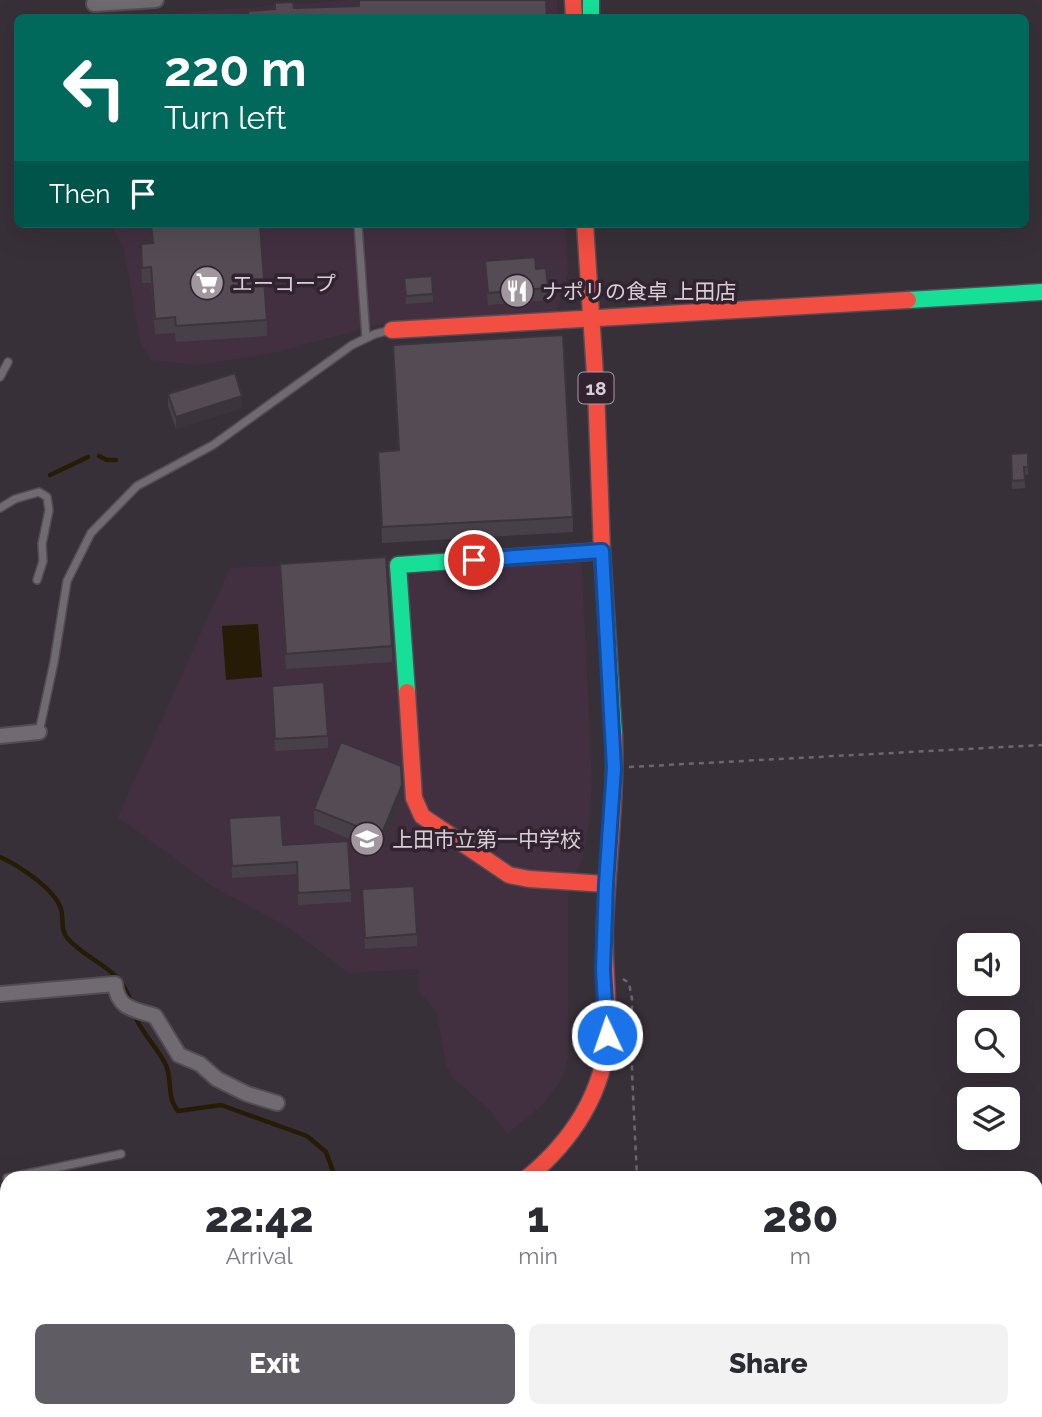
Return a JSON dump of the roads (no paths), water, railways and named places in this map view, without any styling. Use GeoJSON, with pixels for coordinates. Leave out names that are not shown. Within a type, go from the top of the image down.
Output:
{"type":"FeatureCollection","features":[{"type":"Feature","properties":{"kind":"main road","name":"18"},"geometry":{"type":"LineString","coordinates":[[585,228],[596,318]]}},
{"type":"Feature","properties":{"kind":"main road","name":"18"},"geometry":{"type":"LineString","coordinates":[[596,228],[596,389],[602,551]]}},
{"type":"Feature","properties":{"kind":"main road"},"geometry":{"type":"LineString","coordinates":[[392,330],[1042,292]]}},
{"type":"Feature","properties":{"kind":"main road"},"geometry":{"type":"LineString","coordinates":[[537,1171],[579,1123],[594,1096],[603,1065],[607,1035],[603,970],[614,768],[602,551],[398,565],[414,798],[422,816],[509,874],[529,879],[606,884]]}},
{"type":"Feature","properties":{"kind":"street"},"geometry":{"type":"LineString","coordinates":[[94,4],[156,0]]}},
{"type":"Feature","properties":{"kind":"street"},"geometry":{"type":"LineString","coordinates":[[0,736],[39,732]]}},
{"type":"Feature","properties":{"kind":"street"},"geometry":{"type":"LineString","coordinates":[[0,994],[115,984],[117,997],[127,1007],[155,1016],[179,1055],[200,1064],[217,1079],[247,1094],[277,1103]]}},
{"type":"Feature","properties":{"kind":"lane"},"geometry":{"type":"LineString","coordinates":[[358,228],[366,338]]}},
{"type":"Feature","properties":{"kind":"lane"},"geometry":{"type":"LineString","coordinates":[[39,732],[52,675],[67,581],[91,533],[137,486],[213,445],[308,375],[366,338],[392,330]]}},
{"type":"Feature","properties":{"kind":"lane"},"geometry":{"type":"LineString","coordinates":[[0,377],[8,362]]}},
{"type":"Feature","properties":{"kind":"lane"},"geometry":{"type":"LineString","coordinates":[[0,508],[15,499],[39,492],[47,497],[50,510],[42,544],[43,561],[37,579]]}},
{"type":"Feature","properties":{"kind":"lane"},"geometry":{"type":"LineString","coordinates":[[40,1171],[121,1154]]}},
{"type":"Feature","properties":{"kind":"waterway"},"geometry":{"type":"LineString","coordinates":[[99,456],[116,460]]}},
{"type":"Feature","properties":{"kind":"waterway"},"geometry":{"type":"LineString","coordinates":[[50,475],[88,457]]}},
{"type":"Feature","properties":{"kind":"waterway"},"geometry":{"type":"LineString","coordinates":[[0,857],[44,886],[61,909],[63,928],[68,939],[120,981],[131,1003]]}},
{"type":"Feature","properties":{"kind":"waterway"},"geometry":{"type":"LineString","coordinates":[[134,1014],[165,1062],[172,1101],[178,1111],[221,1105],[307,1136],[326,1152],[333,1171]]}},
{"type":"Feature","properties":{"kind":"place","name":"エーコープ"},"geometry":{"type":"Point","coordinates":[207,283]}},
{"type":"Feature","properties":{"kind":"place","name":"ナポリの食卓 上田店"},"geometry":{"type":"Point","coordinates":[517,291]}},
{"type":"Feature","properties":{"kind":"place","name":"上田市立第一中学校"},"geometry":{"type":"Point","coordinates":[367,839]}}]}
